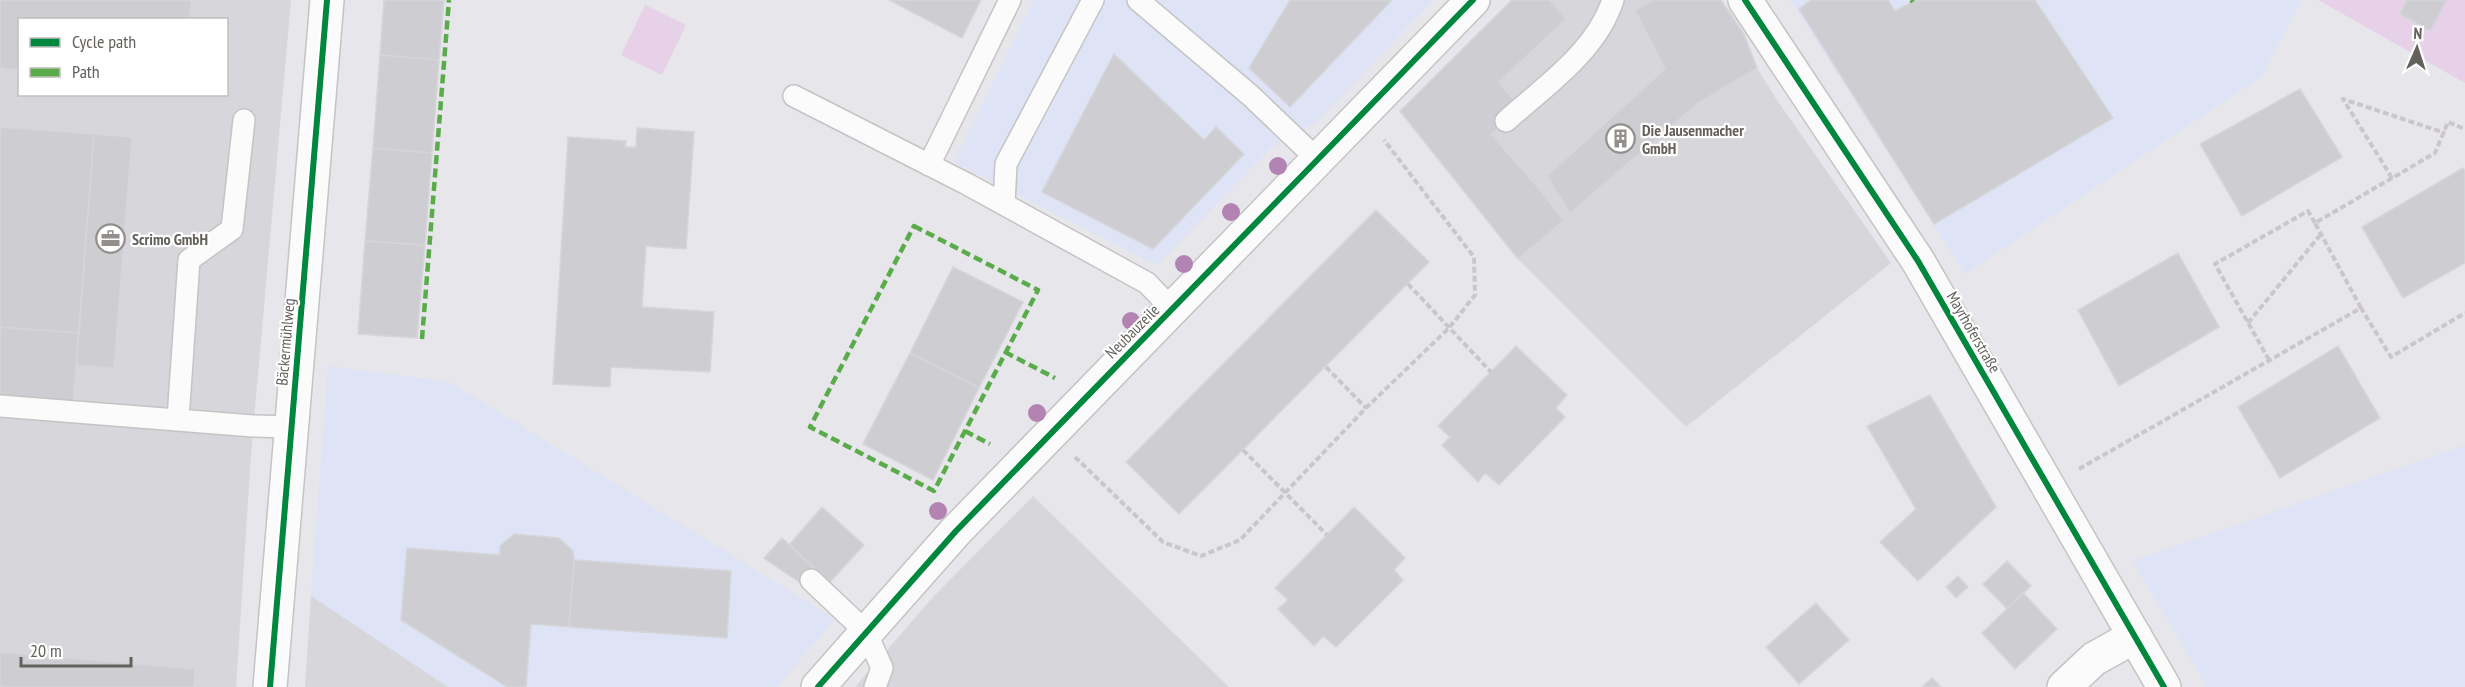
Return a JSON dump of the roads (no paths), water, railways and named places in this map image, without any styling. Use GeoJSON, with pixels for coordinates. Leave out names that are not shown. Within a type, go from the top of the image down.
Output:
{"type":"FeatureCollection","features":[{"type":"Feature","properties":{"kind":"street","name":"Bäckermühlweg"},"geometry":{"type":"LineString","coordinates":[[270,687],[327,0]]}},
{"type":"Feature","properties":{"kind":"street","name":"Neubauzeile"},"geometry":{"type":"LineString","coordinates":[[818,687],[956,531],[1473,0]]}},
{"type":"Feature","properties":{"kind":"street","name":"Mayrhoferstraße"},"geometry":{"type":"LineString","coordinates":[[1745,0],[1918,261],[2164,687]]}},
{"type":"Feature","properties":{"kind":"street"},"geometry":{"type":"LineString","coordinates":[[2064,687],[2094,659],[2135,636]]}},
{"type":"Feature","properties":{"kind":"lane"},"geometry":{"type":"LineString","coordinates":[[929,165],[1010,0]]}},
{"type":"Feature","properties":{"kind":"lane"},"geometry":{"type":"LineString","coordinates":[[1004,204],[1006,164],[1093,0]]}},
{"type":"Feature","properties":{"kind":"lane"},"geometry":{"type":"LineString","coordinates":[[1138,0],[1251,96],[1318,160]]}},
{"type":"Feature","properties":{"kind":"lane"},"geometry":{"type":"LineString","coordinates":[[1506,121],[1582,53],[1609,13],[1613,0]]}},
{"type":"Feature","properties":{"kind":"lane"},"geometry":{"type":"LineString","coordinates":[[794,96],[1004,204],[1147,283],[1172,309]]}},
{"type":"Feature","properties":{"kind":"lane"},"geometry":{"type":"LineString","coordinates":[[178,419],[189,260],[232,229],[244,120]]}},
{"type":"Feature","properties":{"kind":"lane"},"geometry":{"type":"LineString","coordinates":[[0,406],[291,426]]}},
{"type":"Feature","properties":{"kind":"lane"},"geometry":{"type":"LineString","coordinates":[[811,580],[866,632],[882,668],[876,687]]}},
{"type":"Feature","properties":{"kind":"place","name":"Die Jausenmacher GmbH"},"geometry":{"type":"Point","coordinates":[1621,139]}},
{"type":"Feature","properties":{"kind":"place","name":"Scrimo GmbH"},"geometry":{"type":"Point","coordinates":[111,239]}}]}
